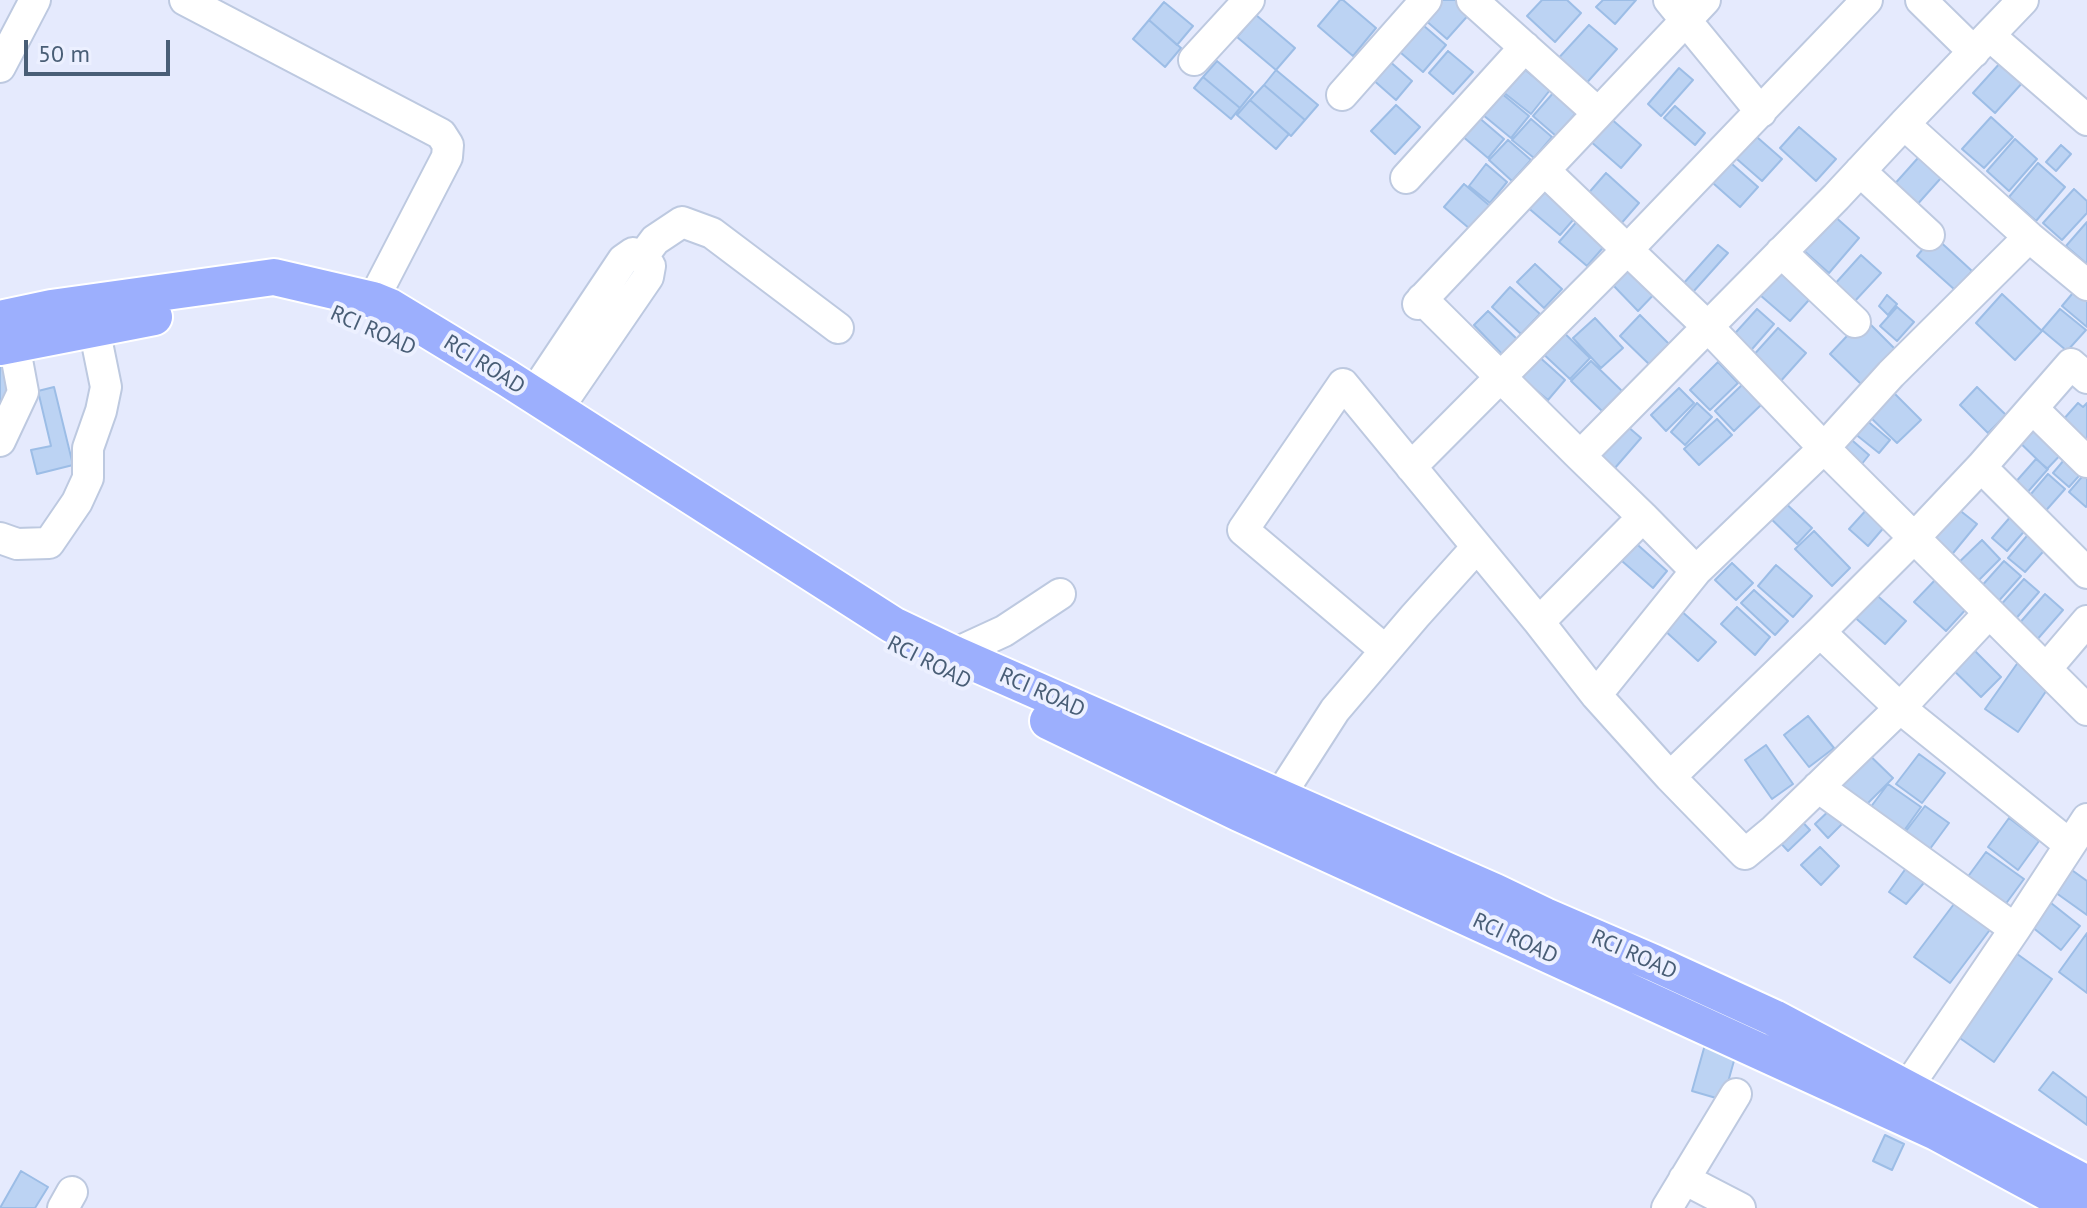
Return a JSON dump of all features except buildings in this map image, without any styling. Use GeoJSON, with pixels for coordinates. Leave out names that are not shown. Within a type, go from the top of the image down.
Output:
{"type":"FeatureCollection","features":[{"type":"Feature","properties":{"kind":"main road","name":"RCI ROAD"},"geometry":{"type":"LineString","coordinates":[[5,337],[51,308],[274,277],[373,300],[390,307],[545,402],[835,613],[936,669],[1356,849],[1774,1018],[1907,1088],[2083,1187]]}},
{"type":"Feature","properties":{"kind":"main road","name":"RCI ROAD"},"geometry":{"type":"LineString","coordinates":[[5,337],[94,328],[234,305],[297,301],[364,322],[412,346],[893,625],[1279,797],[1356,849],[1936,1132],[2083,1187]]}},
{"type":"Feature","properties":{"kind":"street"},"geometry":{"type":"LineString","coordinates":[[0,67],[35,0]]}},
{"type":"Feature","properties":{"kind":"street"},"geometry":{"type":"LineString","coordinates":[[185,0],[441,134],[448,145],[447,157],[373,300]]}},
{"type":"Feature","properties":{"kind":"street"},"geometry":{"type":"LineString","coordinates":[[1194,60],[1249,0]]}},
{"type":"Feature","properties":{"kind":"street"},"geometry":{"type":"LineString","coordinates":[[1342,95],[1426,0]]}},
{"type":"Feature","properties":{"kind":"street"},"geometry":{"type":"LineString","coordinates":[[1472,0],[1598,113]]}},
{"type":"Feature","properties":{"kind":"street"},"geometry":{"type":"LineString","coordinates":[[1411,467],[1628,249],[1867,0]]}},
{"type":"Feature","properties":{"kind":"street"},"geometry":{"type":"LineString","coordinates":[[1921,0],[2087,120]]}},
{"type":"Feature","properties":{"kind":"street"},"geometry":{"type":"LineString","coordinates":[[1580,456],[2023,0]]}},
{"type":"Feature","properties":{"kind":"street"},"geometry":{"type":"LineString","coordinates":[[1696,571],[1502,377],[1420,301],[1598,113],[1686,7],[1761,112]]}},
{"type":"Feature","properties":{"kind":"street"},"geometry":{"type":"LineString","coordinates":[[1406,178],[1525,47]]}},
{"type":"Feature","properties":{"kind":"street"},"geometry":{"type":"LineString","coordinates":[[1904,124],[2087,285]]}},
{"type":"Feature","properties":{"kind":"street"},"geometry":{"type":"LineString","coordinates":[[1544,170],[1708,327],[1824,448],[2087,710]]}},
{"type":"Feature","properties":{"kind":"street"},"geometry":{"type":"LineString","coordinates":[[1860,171],[1929,235]]}},
{"type":"Feature","properties":{"kind":"street"},"geometry":{"type":"LineString","coordinates":[[545,402],[623,260],[633,253],[643,256],[655,240],[682,222],[712,233],[838,328]]}},
{"type":"Feature","properties":{"kind":"street"},"geometry":{"type":"LineString","coordinates":[[1596,695],[1696,571],[1824,448],[1901,364],[2029,237]]}},
{"type":"Feature","properties":{"kind":"street"},"geometry":{"type":"LineString","coordinates":[[1781,252],[1855,322]]}},
{"type":"Feature","properties":{"kind":"street"},"geometry":{"type":"LineString","coordinates":[[0,538],[17,544],[49,543],[77,502],[88,478],[88,448],[106,387],[94,328]]}},
{"type":"Feature","properties":{"kind":"street"},"geometry":{"type":"LineString","coordinates":[[0,441],[23,392],[5,337]]}},
{"type":"Feature","properties":{"kind":"street"},"geometry":{"type":"LineString","coordinates":[[1670,777],[1914,538],[2033,409],[2082,363]]}},
{"type":"Feature","properties":{"kind":"street"},"geometry":{"type":"LineString","coordinates":[[1385,650],[1243,530],[1343,384],[1596,695],[1745,854],[1900,708],[1989,613]]}},
{"type":"Feature","properties":{"kind":"street"},"geometry":{"type":"LineString","coordinates":[[2033,409],[2087,462]]}},
{"type":"Feature","properties":{"kind":"street"},"geometry":{"type":"LineString","coordinates":[[1981,467],[2087,573]]}},
{"type":"Feature","properties":{"kind":"street"},"geometry":{"type":"LineString","coordinates":[[1539,622],[1643,517]]}},
{"type":"Feature","properties":{"kind":"street"},"geometry":{"type":"LineString","coordinates":[[1279,797],[1335,710],[1477,547]]}},
{"type":"Feature","properties":{"kind":"street"},"geometry":{"type":"LineString","coordinates":[[954,654],[1004,631],[1060,594]]}},
{"type":"Feature","properties":{"kind":"street"},"geometry":{"type":"LineString","coordinates":[[2046,669],[2087,621]]}},
{"type":"Feature","properties":{"kind":"street"},"geometry":{"type":"LineString","coordinates":[[1820,632],[1900,708],[2070,845]]}},
{"type":"Feature","properties":{"kind":"street"},"geometry":{"type":"LineString","coordinates":[[1818,787],[2015,929]]}},
{"type":"Feature","properties":{"kind":"street"},"geometry":{"type":"LineString","coordinates":[[1907,1088],[2087,819]]}},
{"type":"Feature","properties":{"kind":"street"},"geometry":{"type":"LineString","coordinates":[[1667,1208],[1736,1094]]}},
{"type":"Feature","properties":{"kind":"street"},"geometry":{"type":"LineString","coordinates":[[1684,1179],[1740,1208]]}}]}
